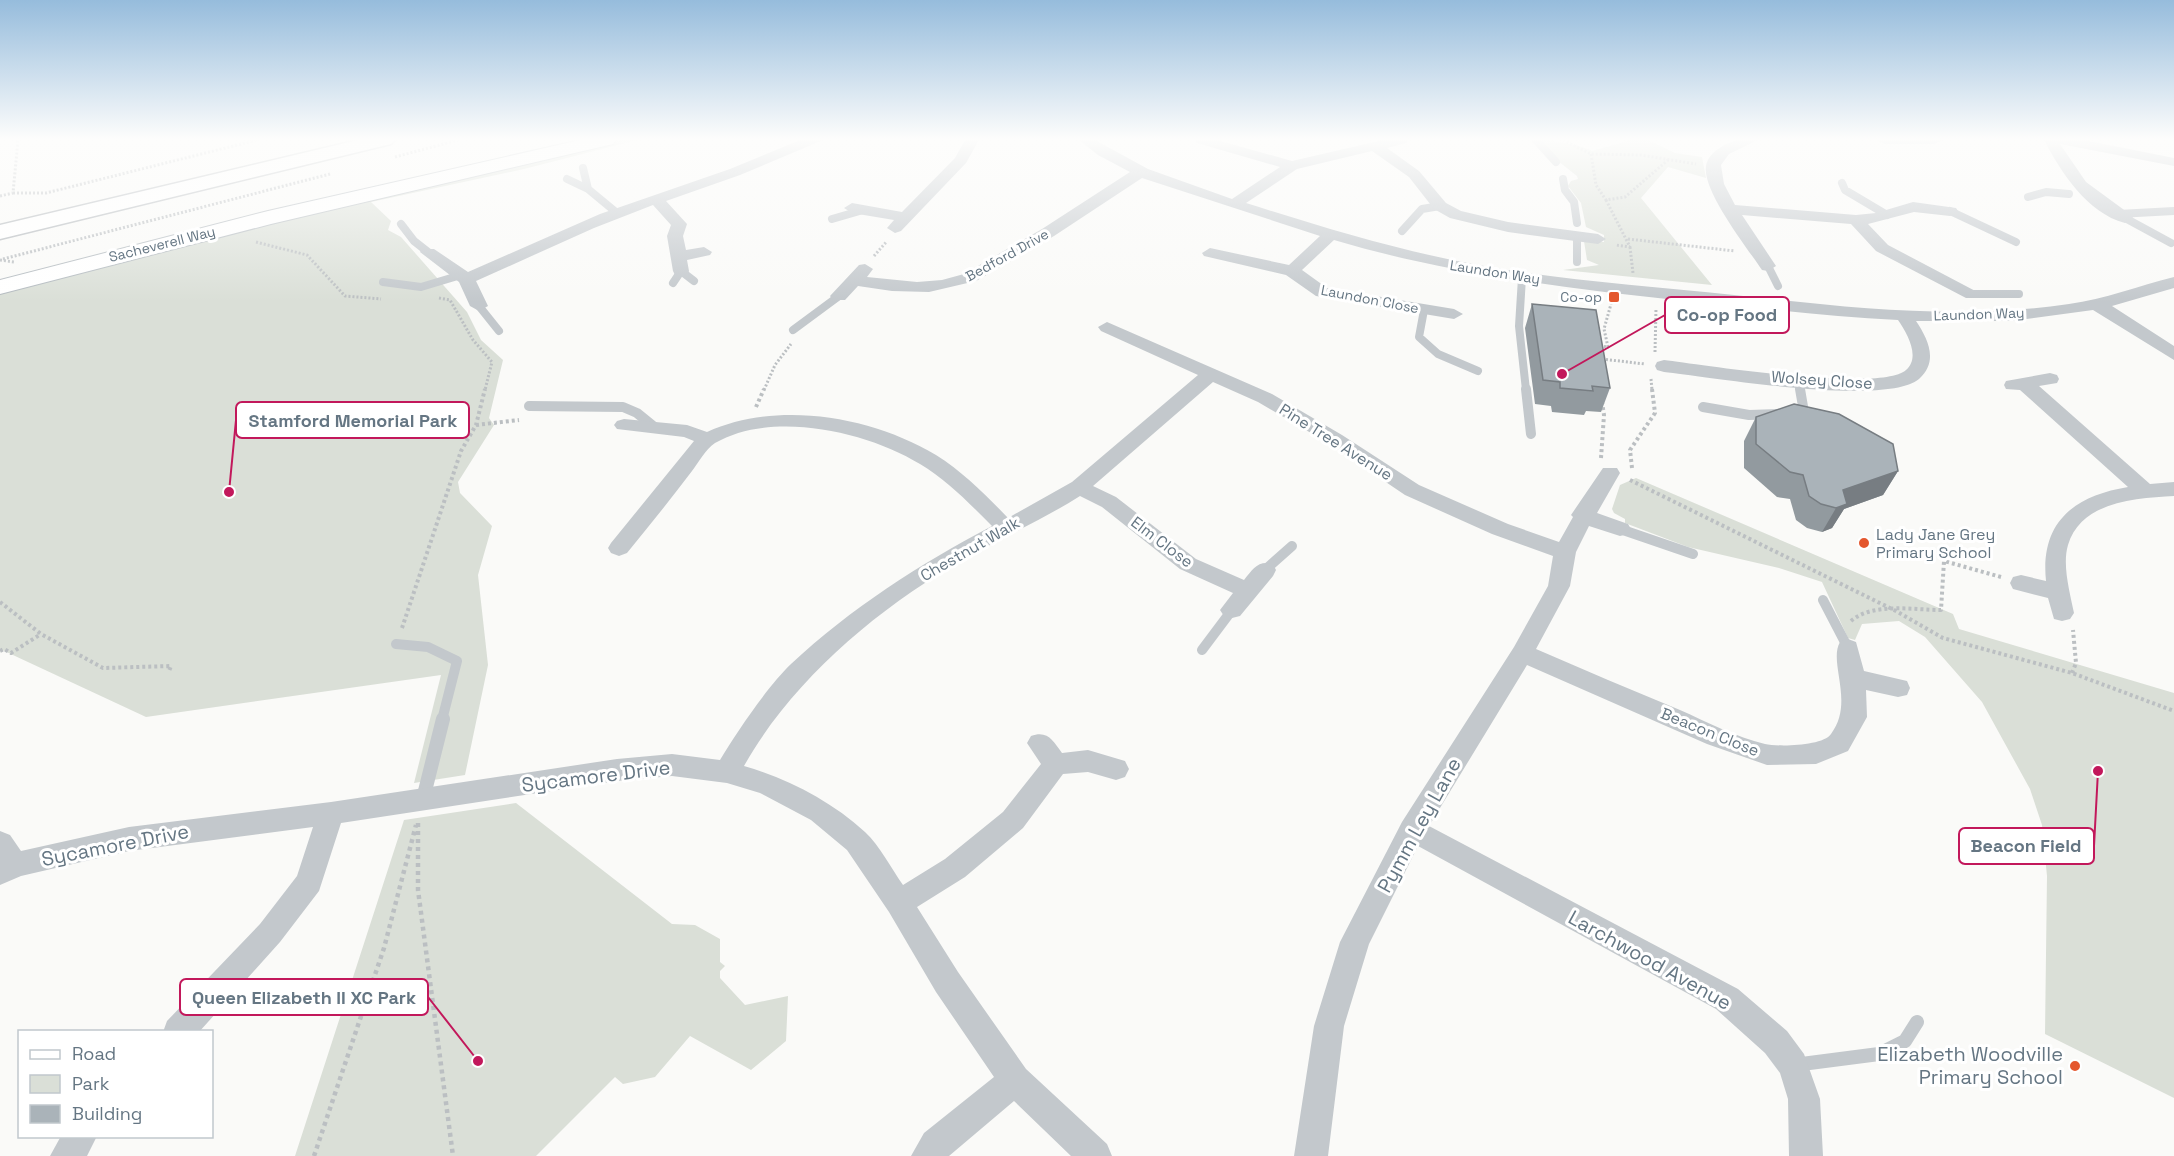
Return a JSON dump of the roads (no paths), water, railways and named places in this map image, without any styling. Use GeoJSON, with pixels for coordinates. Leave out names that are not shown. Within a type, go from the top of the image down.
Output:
{"type":"FeatureCollection","features":[{"type":"Feature","properties":{"kind":"highway"},"geometry":{"type":"LineString","coordinates":[[0,221],[114,194]]}},
{"type":"Feature","properties":{"kind":"highway"},"geometry":{"type":"LineString","coordinates":[[0,232],[177,194]]}},
{"type":"Feature","properties":{"kind":"street","name":"Sacheverell Way"},"geometry":{"type":"LineString","coordinates":[[0,287],[268,218],[372,194]]}},
{"type":"Feature","properties":{"kind":"street"},"geometry":{"type":"LineString","coordinates":[[464,277],[504,266],[617,213],[676,194]]}},
{"type":"Feature","properties":{"kind":"street"},"geometry":{"type":"LineString","coordinates":[[858,209],[899,223],[928,194]]}},
{"type":"Feature","properties":{"kind":"street","name":"Bedford Drive"},"geometry":{"type":"LineString","coordinates":[[855,280],[889,286],[921,288],[956,282],[987,269],[1038,240],[1107,194]]}},
{"type":"Feature","properties":{"kind":"street","name":"Laundon Way"},"geometry":{"type":"LineString","coordinates":[[1206,194],[1381,250],[1522,278],[1833,312],[1984,316],[2096,304],[2174,282]]}},
{"type":"Feature","properties":{"kind":"street"},"geometry":{"type":"LineString","coordinates":[[1234,204],[1249,194]]}},
{"type":"Feature","properties":{"kind":"street"},"geometry":{"type":"LineString","coordinates":[[1430,194],[1440,206],[1478,222],[1577,230],[1598,239]]}},
{"type":"Feature","properties":{"kind":"street"},"geometry":{"type":"LineString","coordinates":[[1723,194],[1730,209],[1761,256],[1777,248]]}},
{"type":"Feature","properties":{"kind":"street"},"geometry":{"type":"LineString","coordinates":[[1904,194],[1913,207]]}},
{"type":"Feature","properties":{"kind":"street"},"geometry":{"type":"LineString","coordinates":[[2069,194],[2088,195],[2122,216]]}},
{"type":"Feature","properties":{"kind":"street"},"geometry":{"type":"LineString","coordinates":[[658,201],[679,224],[675,236],[681,273],[704,252]]}},
{"type":"Feature","properties":{"kind":"street"},"geometry":{"type":"LineString","coordinates":[[1730,209],[1856,220],[1887,215],[1913,207],[1950,212]]}},
{"type":"Feature","properties":{"kind":"street"},"geometry":{"type":"LineString","coordinates":[[1856,220],[1882,248],[1972,294]]}},
{"type":"Feature","properties":{"kind":"street"},"geometry":{"type":"LineString","coordinates":[[1292,271],[1331,235]]}},
{"type":"Feature","properties":{"kind":"street"},"geometry":{"type":"LineString","coordinates":[[428,252],[464,277],[479,306]]}},
{"type":"Feature","properties":{"kind":"street","name":"Laundon Close"},"geometry":{"type":"LineString","coordinates":[[1210,253],[1292,271],[1322,292],[1454,314]]}},
{"type":"Feature","properties":{"kind":"street"},"geometry":{"type":"LineString","coordinates":[[839,296],[868,266]]}},
{"type":"Feature","properties":{"kind":"street"},"geometry":{"type":"LineString","coordinates":[[1950,282],[1967,277]]}},
{"type":"Feature","properties":{"kind":"street"},"geometry":{"type":"LineString","coordinates":[[2096,304],[2174,354]]}},
{"type":"Feature","properties":{"kind":"street","name":"Wolsey Close"},"geometry":{"type":"LineString","coordinates":[[1656,365],[1798,380],[1870,385],[1894,383],[1911,376],[1921,359],[1922,349],[1918,335],[1903,315]]}},
{"type":"Feature","properties":{"kind":"street","name":"Pine Tree Avenue"},"geometry":{"type":"LineString","coordinates":[[1107,327],[1265,398],[1335,439],[1412,489],[1500,529],[1565,552]]}},
{"type":"Feature","properties":{"kind":"street","name":"Chestnut Walk"},"geometry":{"type":"LineString","coordinates":[[726,772],[743,744],[798,672],[868,613],[943,561],[1054,503],[1079,487],[1210,374]]}},
{"type":"Feature","properties":{"kind":"street"},"geometry":{"type":"LineString","coordinates":[[2050,379],[2018,384],[2144,490]]}},
{"type":"Feature","properties":{"kind":"street"},"geometry":{"type":"LineString","coordinates":[[624,425],[658,418],[707,440]]}},
{"type":"Feature","properties":{"kind":"street"},"geometry":{"type":"LineString","coordinates":[[619,548],[707,440],[757,423],[804,421],[848,429],[889,441],[926,458],[960,483],[1006,528]]}},
{"type":"Feature","properties":{"kind":"street","name":"Pymm Ley Lane"},"geometry":{"type":"LineString","coordinates":[[1311,1156],[1329,1026],[1355,942],[1412,830],[1522,653],[1559,586],[1565,552],[1582,515],[1621,477]]}},
{"type":"Feature","properties":{"kind":"street","name":"Elm Close"},"geometry":{"type":"LineString","coordinates":[[1079,487],[1109,501],[1188,564],[1248,591]]}},
{"type":"Feature","properties":{"kind":"street"},"geometry":{"type":"LineString","coordinates":[[2021,583],[2060,603],[2057,547],[2063,530],[2079,514],[2102,500],[2144,490],[2174,489]]}},
{"type":"Feature","properties":{"kind":"street"},"geometry":{"type":"LineString","coordinates":[[1582,515],[1620,529]]}},
{"type":"Feature","properties":{"kind":"street"},"geometry":{"type":"LineString","coordinates":[[1232,610],[1265,570]]}},
{"type":"Feature","properties":{"kind":"street","name":"Beacon Close"},"geometry":{"type":"LineString","coordinates":[[1522,653],[1716,737],[1767,755],[1816,754],[1839,744],[1854,717],[1853,678],[1848,648]]}},
{"type":"Feature","properties":{"kind":"street"},"geometry":{"type":"LineString","coordinates":[[1853,678],[1898,688]]}},
{"type":"Feature","properties":{"kind":"street"},"geometry":{"type":"LineString","coordinates":[[899,903],[955,868],[1013,820],[1048,754],[1116,769]]}},
{"type":"Feature","properties":{"kind":"street","name":"Sycamore Drive"},"geometry":{"type":"LineString","coordinates":[[5,860],[129,839],[331,813],[617,770],[672,765],[726,772],[768,784],[820,812],[857,842],[899,903],[947,982],[1015,1080],[1095,1156]]}},
{"type":"Feature","properties":{"kind":"street"},"geometry":{"type":"LineString","coordinates":[[180,1030],[270,933],[309,882],[331,813]]}},
{"type":"Feature","properties":{"kind":"street","name":"Larchwood Avenue"},"geometry":{"type":"LineString","coordinates":[[1412,830],[1727,999],[1776,1042],[1793,1065],[1803,1099],[1806,1156]]}},
{"type":"Feature","properties":{"kind":"street"},"geometry":{"type":"LineString","coordinates":[[928,1156],[936,1145],[1015,1080]]}},
{"type":"Feature","properties":{"kind":"street"},"geometry":{"type":"LineString","coordinates":[[67,1156],[80,1138]]}},
{"type":"Feature","properties":{"kind":"lane"},"geometry":{"type":"LineString","coordinates":[[594,194],[617,213]]}},
{"type":"Feature","properties":{"kind":"lane"},"geometry":{"type":"LineString","coordinates":[[1568,194],[1574,202],[1577,262]]}},
{"type":"Feature","properties":{"kind":"lane"},"geometry":{"type":"LineString","coordinates":[[1852,194],[1887,215]]}},
{"type":"Feature","properties":{"kind":"lane"},"geometry":{"type":"LineString","coordinates":[[2028,196],[2037,194]]}},
{"type":"Feature","properties":{"kind":"lane"},"geometry":{"type":"LineString","coordinates":[[1402,231],[1422,209],[1440,206]]}},
{"type":"Feature","properties":{"kind":"lane"},"geometry":{"type":"LineString","coordinates":[[832,219],[858,209]]}},
{"type":"Feature","properties":{"kind":"lane"},"geometry":{"type":"LineString","coordinates":[[2122,216],[2174,211]]}},
{"type":"Feature","properties":{"kind":"lane"},"geometry":{"type":"LineString","coordinates":[[1950,212],[2016,242]]}},
{"type":"Feature","properties":{"kind":"lane"},"geometry":{"type":"LineString","coordinates":[[2122,216],[2171,243]]}},
{"type":"Feature","properties":{"kind":"lane"},"geometry":{"type":"LineString","coordinates":[[401,224],[414,241],[428,252]]}},
{"type":"Feature","properties":{"kind":"lane"},"geometry":{"type":"LineString","coordinates":[[1761,256],[1778,286]]}},
{"type":"Feature","properties":{"kind":"lane"},"geometry":{"type":"LineString","coordinates":[[383,282],[421,286],[464,277]]}},
{"type":"Feature","properties":{"kind":"lane"},"geometry":{"type":"LineString","coordinates":[[1522,278],[1519,326],[1531,434]]}},
{"type":"Feature","properties":{"kind":"lane"},"geometry":{"type":"LineString","coordinates":[[1972,294],[2019,294]]}},
{"type":"Feature","properties":{"kind":"lane"},"geometry":{"type":"LineString","coordinates":[[795,333],[829,301],[839,296]]}},
{"type":"Feature","properties":{"kind":"lane"},"geometry":{"type":"LineString","coordinates":[[479,306],[499,331]]}},
{"type":"Feature","properties":{"kind":"lane"},"geometry":{"type":"LineString","coordinates":[[1424,310],[1419,337],[1438,354],[1478,371]]}},
{"type":"Feature","properties":{"kind":"lane"},"geometry":{"type":"LineString","coordinates":[[1795,416],[1798,380]]}},
{"type":"Feature","properties":{"kind":"lane"},"geometry":{"type":"LineString","coordinates":[[529,406],[623,407],[658,418]]}},
{"type":"Feature","properties":{"kind":"lane"},"geometry":{"type":"LineString","coordinates":[[1703,406],[1749,415],[1795,416],[1818,420]]}},
{"type":"Feature","properties":{"kind":"lane"},"geometry":{"type":"LineString","coordinates":[[1620,529],[1693,554]]}},
{"type":"Feature","properties":{"kind":"lane"},"geometry":{"type":"LineString","coordinates":[[1265,570],[1292,546]]}},
{"type":"Feature","properties":{"kind":"lane"},"geometry":{"type":"LineString","coordinates":[[1823,600],[1848,648]]}},
{"type":"Feature","properties":{"kind":"lane"},"geometry":{"type":"LineString","coordinates":[[1202,650],[1232,610]]}},
{"type":"Feature","properties":{"kind":"lane"},"geometry":{"type":"LineString","coordinates":[[396,644],[420,643],[442,651],[457,662],[423,799]]}},
{"type":"Feature","properties":{"kind":"lane"},"geometry":{"type":"LineString","coordinates":[[1793,1065],[1879,1054],[1905,1041],[1917,1022]]}},
{"type":"Feature","properties":{"kind":"place","name":"Co-op"},"geometry":{"type":"Point","coordinates":[1614,297]}},
{"type":"Feature","properties":{"kind":"place","name":"Co-op Food"},"geometry":{"type":"Point","coordinates":[1562,374]}},
{"type":"Feature","properties":{"kind":"place","name":"Stamford Memorial Park"},"geometry":{"type":"Point","coordinates":[229,492]}},
{"type":"Feature","properties":{"kind":"place","name":"Lady Jane Grey Primary School"},"geometry":{"type":"Point","coordinates":[1864,543]}},
{"type":"Feature","properties":{"kind":"place","name":"Beacon Field"},"geometry":{"type":"Point","coordinates":[2098,771]}},
{"type":"Feature","properties":{"kind":"place","name":"Queen Elizabeth II XC Park"},"geometry":{"type":"Point","coordinates":[478,1061]}},
{"type":"Feature","properties":{"kind":"place","name":"Elizabeth Woodville Primary School"},"geometry":{"type":"Point","coordinates":[2075,1066]}}]}
